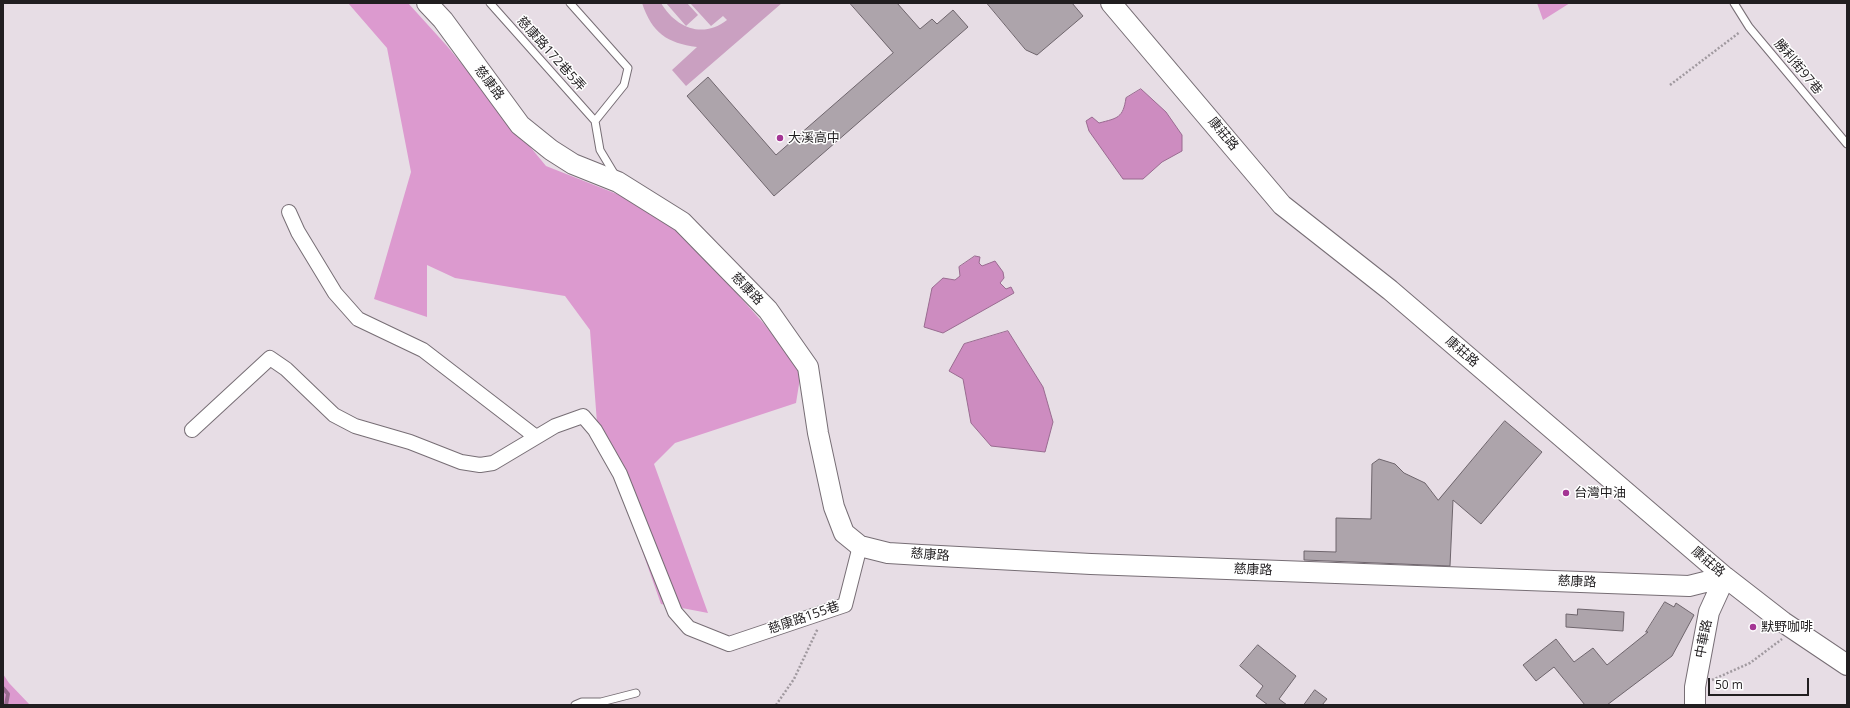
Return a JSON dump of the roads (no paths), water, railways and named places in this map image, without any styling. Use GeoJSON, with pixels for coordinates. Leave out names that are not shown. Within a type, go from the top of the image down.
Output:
{"type":"FeatureCollection","features":[{"type":"Feature","properties":{"kind":"street","name":"慈康路"},"geometry":{"type":"LineString","coordinates":[[427,3],[443,20],[520,125],[551,150],[573,164],[618,182],[682,222],[702,240],[768,310],[808,367],[818,433],[834,507],[844,533],[860,546],[888,553],[1060,562],[1592,583],[1689,586],[1725,577]]}},
{"type":"Feature","properties":{"kind":"street","name":"康莊路"},"geometry":{"type":"LineString","coordinates":[[1111,3],[1282,205],[1390,290],[1725,577],[1795,629],[1847,665]]}},
{"type":"Feature","properties":{"kind":"street"},"geometry":{"type":"LineString","coordinates":[[192,430],[270,358],[286,369],[334,415],[355,426],[410,442],[461,462],[480,465],[493,463],[536,437],[423,350],[358,319],[335,292],[298,232],[289,212]]}},
{"type":"Feature","properties":{"kind":"street","name":"慈康路155巷"},"geometry":{"type":"LineString","coordinates":[[536,437],[556,426],[582,416],[595,430],[620,474],[675,612],[689,628],[729,644],[845,606],[860,546]]}},
{"type":"Feature","properties":{"kind":"street","name":"中華路"},"geometry":{"type":"LineString","coordinates":[[1695,696],[1709,612],[1725,577]]}},
{"type":"Feature","properties":{"kind":"lane","name":"慈康路172巷5弄"},"geometry":{"type":"LineString","coordinates":[[490,3],[595,121]]}},
{"type":"Feature","properties":{"kind":"lane"},"geometry":{"type":"LineString","coordinates":[[570,3],[628,68],[624,85],[595,121],[600,150],[618,182]]}},
{"type":"Feature","properties":{"kind":"lane","name":"勝利街97巷"},"geometry":{"type":"LineString","coordinates":[[1734,3],[1749,27],[1847,144]]}},
{"type":"Feature","properties":{"kind":"lane"},"geometry":{"type":"LineString","coordinates":[[575,705],[582,702],[601,702],[636,693]]}},
{"type":"Feature","properties":{"kind":"waterway"},"geometry":{"type":"LineString","coordinates":[[3,688],[8,694],[6,705]]}},
{"type":"Feature","properties":{"kind":"place","name":"大溪高中"},"geometry":{"type":"Point","coordinates":[780,138]}},
{"type":"Feature","properties":{"kind":"place","name":"台灣中油"},"geometry":{"type":"Point","coordinates":[1566,493]}},
{"type":"Feature","properties":{"kind":"place","name":"默野咖啡"},"geometry":{"type":"Point","coordinates":[1753,627]}}]}
